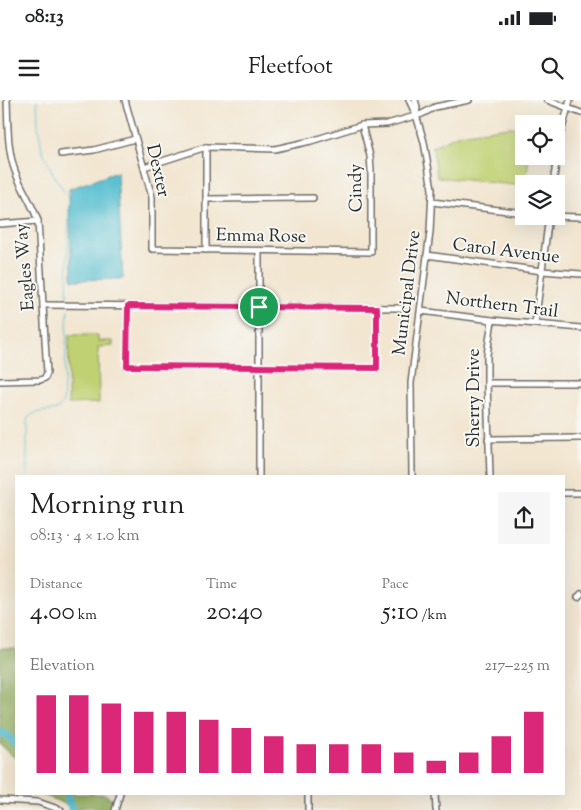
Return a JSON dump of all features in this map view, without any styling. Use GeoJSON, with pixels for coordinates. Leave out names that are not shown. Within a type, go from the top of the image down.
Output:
{"type":"FeatureCollection","features":[{"type":"Feature","properties":{"kind":"street","name":"Eagles Way"},"geometry":{"type":"LineString","coordinates":[[0,381],[40,380],[45,378],[47,373],[38,221],[13,164],[10,151],[7,100]]}},
{"type":"Feature","properties":{"kind":"street","name":"Dexter"},"geometry":{"type":"LineString","coordinates":[[125,100],[152,197],[152,249]]}},
{"type":"Feature","properties":{"kind":"street","name":"Municipal Drive"},"geometry":{"type":"LineString","coordinates":[[409,100],[416,116],[429,163],[432,202],[411,390],[412,475]]}},
{"type":"Feature","properties":{"kind":"street","name":"Municipal Drive"},"geometry":{"type":"LineString","coordinates":[[415,100],[417,107],[416,116]]}},
{"type":"Feature","properties":{"kind":"street"},"geometry":{"type":"LineString","coordinates":[[144,166],[206,147],[275,148],[311,141],[362,125],[387,124],[416,116],[436,107],[470,100]]}},
{"type":"Feature","properties":{"kind":"street"},"geometry":{"type":"LineString","coordinates":[[547,100],[581,113]]}},
{"type":"Feature","properties":{"kind":"street"},"geometry":{"type":"LineString","coordinates":[[554,175],[560,136],[570,100]]}},
{"type":"Feature","properties":{"kind":"street","name":"Cindy"},"geometry":{"type":"LineString","coordinates":[[362,125],[370,156],[371,170],[371,252]]}},
{"type":"Feature","properties":{"kind":"street"},"geometry":{"type":"LineString","coordinates":[[61,154],[94,150],[135,139]]}},
{"type":"Feature","properties":{"kind":"street"},"geometry":{"type":"LineString","coordinates":[[206,147],[206,250]]}},
{"type":"Feature","properties":{"kind":"street"},"geometry":{"type":"LineString","coordinates":[[206,198],[313,198]]}},
{"type":"Feature","properties":{"kind":"street"},"geometry":{"type":"LineString","coordinates":[[432,202],[515,212]]}},
{"type":"Feature","properties":{"kind":"street"},"geometry":{"type":"LineString","coordinates":[[565,216],[581,217]]}},
{"type":"Feature","properties":{"kind":"street"},"geometry":{"type":"LineString","coordinates":[[0,224],[38,221]]}},
{"type":"Feature","properties":{"kind":"street"},"geometry":{"type":"LineString","coordinates":[[535,324],[548,225]]}},
{"type":"Feature","properties":{"kind":"street","name":"Emma Rose"},"geometry":{"type":"LineString","coordinates":[[152,249],[371,252]]}},
{"type":"Feature","properties":{"kind":"street"},"geometry":{"type":"LineString","coordinates":[[259,251],[259,475]]}},
{"type":"Feature","properties":{"kind":"street","name":"Carol Avenue"},"geometry":{"type":"LineString","coordinates":[[427,255],[542,271],[581,274]]}},
{"type":"Feature","properties":{"kind":"street"},"geometry":{"type":"LineString","coordinates":[[43,305],[401,308]]}},
{"type":"Feature","properties":{"kind":"street"},"geometry":{"type":"LineString","coordinates":[[128,306],[127,366],[258,368],[377,368],[377,308]]}},
{"type":"Feature","properties":{"kind":"street","name":"Northern Trail"},"geometry":{"type":"LineString","coordinates":[[421,310],[492,320],[581,328]]}},
{"type":"Feature","properties":{"kind":"street","name":"Sherry Drive"},"geometry":{"type":"LineString","coordinates":[[490,475],[486,383],[487,355],[492,320]]}},
{"type":"Feature","properties":{"kind":"street"},"geometry":{"type":"LineString","coordinates":[[486,383],[581,382]]}},
{"type":"Feature","properties":{"kind":"street"},"geometry":{"type":"LineString","coordinates":[[488,439],[581,438]]}},
{"type":"Feature","properties":{"kind":"street"},"geometry":{"type":"LineString","coordinates":[[565,493],[581,493]]}},
{"type":"Feature","properties":{"kind":"street"},"geometry":{"type":"LineString","coordinates":[[115,810],[120,795]]}},
{"type":"Feature","properties":{"kind":"street"},"geometry":{"type":"LineString","coordinates":[[308,795],[308,810]]}},
{"type":"Feature","properties":{"kind":"street"},"geometry":{"type":"LineString","coordinates":[[435,795],[436,810]]}},
{"type":"Feature","properties":{"kind":"street"},"geometry":{"type":"LineString","coordinates":[[0,800],[31,801],[58,809]]}},
{"type":"Feature","properties":{"kind":"green space"},"geometry":{"type":"Polygon","coordinates":[[[515,127],[515,165],[528,165],[527,175],[515,175],[515,185],[437,177],[433,148],[431,147],[459,134],[515,127]]]}},
{"type":"Feature","properties":{"kind":"green space"},"geometry":{"type":"Polygon","coordinates":[[[69,335],[98,335],[98,341],[113,341],[113,346],[98,347],[99,403],[68,404],[69,335]]]}},
{"type":"Feature","properties":{"kind":"green space"},"geometry":{"type":"Polygon","coordinates":[[[0,648],[15,648],[15,758],[0,744],[0,648]]]}},
{"type":"Feature","properties":{"kind":"green space"},"geometry":{"type":"Polygon","coordinates":[[[43,795],[106,795],[114,801],[109,810],[90,807],[77,809],[43,795]]]}},
{"type":"Feature","properties":{"kind":"water"},"geometry":{"type":"Polygon","coordinates":[[[117,172],[123,279],[72,280],[69,189],[117,172]]]}},
{"type":"Feature","properties":{"kind":"waterway"},"geometry":{"type":"LineString","coordinates":[[37,100],[38,125],[42,149],[53,174],[69,199],[67,300]]}},
{"type":"Feature","properties":{"kind":"waterway"},"geometry":{"type":"LineString","coordinates":[[27,475],[27,420],[32,414],[57,410],[63,403],[68,309]]}},
{"type":"Feature","properties":{"kind":"waterway"},"geometry":{"type":"LineString","coordinates":[[0,733],[5,734],[15,743]]}},
{"type":"Feature","properties":{"kind":"waterway"},"geometry":{"type":"LineString","coordinates":[[67,795],[72,810]]}},
{"type":"Feature","properties":{"kind":"route"},"geometry":{"type":"LineString","coordinates":[[128,306],[259,307],[377,308],[377,368],[127,366],[128,306]]}}]}
